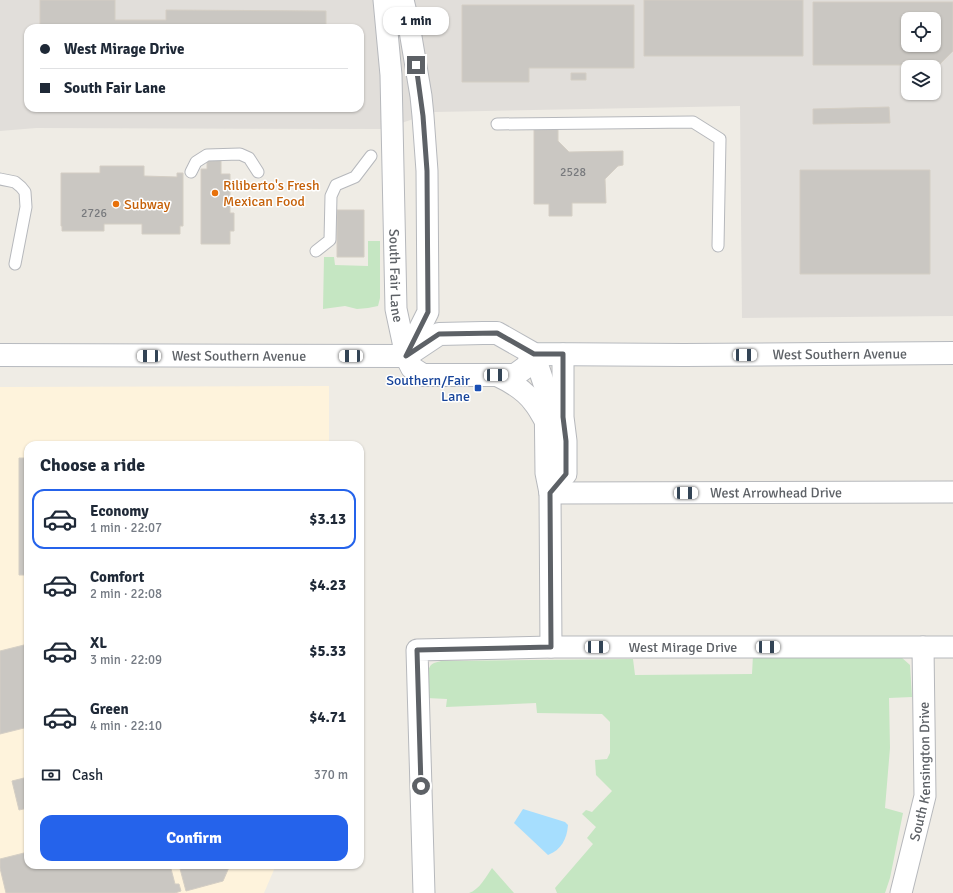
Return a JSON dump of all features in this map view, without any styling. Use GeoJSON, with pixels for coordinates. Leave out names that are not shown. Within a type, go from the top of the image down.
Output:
{"type":"FeatureCollection","features":[{"type":"Feature","properties":{"kind":"main road","name":"West Southern Avenue"},"geometry":{"type":"LineString","coordinates":[[0,355],[406,356],[439,334],[497,333],[534,354],[684,355],[953,352]]}},
{"type":"Feature","properties":{"kind":"main road"},"geometry":{"type":"LineString","coordinates":[[406,356],[412,368],[422,375],[515,375],[526,367],[534,354]]}},
{"type":"Feature","properties":{"kind":"street","name":"South Fair Lane"},"geometry":{"type":"LineString","coordinates":[[384,0],[392,75],[396,309],[406,356]]}},
{"type":"Feature","properties":{"kind":"street","name":"South Fair Lane"},"geometry":{"type":"LineString","coordinates":[[404,0],[422,109],[427,171],[428,312],[406,356]]}},
{"type":"Feature","properties":{"kind":"street"},"geometry":{"type":"LineString","coordinates":[[534,354],[545,387],[546,473],[550,493],[551,647]]}},
{"type":"Feature","properties":{"kind":"street"},"geometry":{"type":"LineString","coordinates":[[550,493],[566,474],[566,441],[563,417],[563,354]]}},
{"type":"Feature","properties":{"kind":"street"},"geometry":{"type":"LineString","coordinates":[[496,375],[523,391],[534,402],[546,422]]}},
{"type":"Feature","properties":{"kind":"street","name":"West Arrowhead Drive"},"geometry":{"type":"LineString","coordinates":[[550,493],[953,492]]}},
{"type":"Feature","properties":{"kind":"street","name":"West Mirage Drive"},"geometry":{"type":"LineString","coordinates":[[424,893],[417,650],[551,647],[953,647]]}},
{"type":"Feature","properties":{"kind":"street","name":"South Kensington Drive"},"geometry":{"type":"LineString","coordinates":[[901,893],[925,796],[923,647]]}},
{"type":"Feature","properties":{"kind":"lane"},"geometry":{"type":"LineString","coordinates":[[497,124],[693,122],[720,139],[718,246]]}},
{"type":"Feature","properties":{"kind":"lane"},"geometry":{"type":"LineString","coordinates":[[192,172],[196,162],[207,155],[240,154],[249,158],[258,172]]}},
{"type":"Feature","properties":{"kind":"lane"},"geometry":{"type":"LineString","coordinates":[[316,251],[330,240],[331,196],[336,185],[355,177],[371,156]]}},
{"type":"Feature","properties":{"kind":"lane"},"geometry":{"type":"LineString","coordinates":[[0,179],[15,182],[22,187],[25,192],[26,207],[15,264]]}},
{"type":"Feature","properties":{"kind":"shaded area"},"geometry":{"type":"Polygon","coordinates":[[[0,0],[953,0],[953,316],[742,318],[740,106],[435,112],[383,129],[36,128],[0,131],[0,0]]]}},
{"type":"Feature","properties":{"kind":"shaded area"},"geometry":{"type":"Polygon","coordinates":[[[329,386],[329,441],[24,441],[24,869],[274,869],[264,893],[0,893],[0,387],[329,386]]]}},
{"type":"Feature","properties":{"kind":"green space"},"geometry":{"type":"Polygon","coordinates":[[[368,241],[380,241],[380,298],[378,306],[357,309],[345,306],[323,309],[324,257],[334,257],[335,265],[368,266],[368,241]]]}},
{"type":"Feature","properties":{"kind":"green space"},"geometry":{"type":"Polygon","coordinates":[[[753,655],[901,657],[910,665],[912,697],[889,698],[890,748],[885,808],[903,813],[890,878],[885,893],[557,893],[555,888],[593,844],[587,838],[596,827],[582,814],[586,810],[592,812],[612,791],[596,775],[595,760],[607,759],[610,753],[610,722],[602,714],[537,713],[536,703],[446,707],[447,699],[427,698],[427,673],[431,665],[441,661],[633,659],[635,675],[752,674],[753,655]]]}},
{"type":"Feature","properties":{"kind":"green space"},"geometry":{"type":"Polygon","coordinates":[[[492,868],[514,893],[469,893],[479,886],[492,868]]]}},
{"type":"Feature","properties":{"kind":"water"},"geometry":{"type":"Polygon","coordinates":[[[523,809],[565,822],[568,825],[565,839],[560,847],[553,853],[548,855],[514,823],[523,809]]]}},
{"type":"Feature","properties":{"kind":"building"},"geometry":{"type":"Polygon","coordinates":[[[40,0],[115,0],[115,20],[166,20],[166,10],[326,11],[326,24],[40,24],[40,0]]]}},
{"type":"Feature","properties":{"kind":"building"},"geometry":{"type":"Polygon","coordinates":[[[644,0],[803,0],[803,56],[644,56],[644,0]]]}},
{"type":"Feature","properties":{"kind":"building"},"geometry":{"type":"Polygon","coordinates":[[[813,2],[953,2],[953,51],[941,63],[941,60],[901,60],[901,65],[813,65],[813,2]]]}},
{"type":"Feature","properties":{"kind":"building"},"geometry":{"type":"Polygon","coordinates":[[[462,5],[634,5],[634,68],[529,68],[529,82],[462,82],[462,5]]]}},
{"type":"Feature","properties":{"kind":"building"},"geometry":{"type":"Polygon","coordinates":[[[571,73],[586,73],[586,80],[571,80],[571,73]]]}},
{"type":"Feature","properties":{"kind":"building"},"geometry":{"type":"Polygon","coordinates":[[[889,107],[890,123],[813,124],[813,109],[889,107]]]}},
{"type":"Feature","properties":{"kind":"building"},"geometry":{"type":"Polygon","coordinates":[[[534,119],[558,119],[558,141],[569,152],[623,151],[623,165],[618,166],[605,179],[606,203],[572,203],[572,216],[549,216],[549,204],[534,204],[534,119]]]}},
{"type":"Feature","properties":{"kind":"building","name":"Riliberto's Fresh Mexican Food"},"geometry":{"type":"Polygon","coordinates":[[[221,160],[221,174],[230,174],[230,213],[234,213],[234,231],[230,231],[230,244],[201,244],[201,169],[207,169],[207,161],[221,160]]]}},
{"type":"Feature","properties":{"kind":"building"},"geometry":{"type":"Polygon","coordinates":[[[100,166],[144,166],[144,176],[177,177],[177,173],[183,173],[183,226],[180,226],[180,234],[142,234],[142,224],[104,224],[104,231],[62,231],[61,173],[100,173],[100,166]]]}},
{"type":"Feature","properties":{"kind":"building"},"geometry":{"type":"Polygon","coordinates":[[[800,170],[930,170],[930,274],[800,274],[800,170]]]}},
{"type":"Feature","properties":{"kind":"building"},"geometry":{"type":"Polygon","coordinates":[[[337,210],[364,210],[364,257],[337,257],[337,210]]]}},
{"type":"Feature","properties":{"kind":"building"},"geometry":{"type":"Polygon","coordinates":[[[19,458],[24,458],[24,575],[19,575],[19,458]]]}},
{"type":"Feature","properties":{"kind":"building"},"geometry":{"type":"Polygon","coordinates":[[[24,645],[24,728],[0,734],[0,651],[24,645]]]}},
{"type":"Feature","properties":{"kind":"building"},"geometry":{"type":"Polygon","coordinates":[[[24,778],[24,809],[19,810],[12,781],[24,778]]]}},
{"type":"Feature","properties":{"kind":"building"},"geometry":{"type":"Polygon","coordinates":[[[24,853],[24,869],[171,869],[175,884],[179,884],[181,891],[175,893],[6,893],[0,868],[0,859],[24,853]]]}},
{"type":"Feature","properties":{"kind":"building"},"geometry":{"type":"Polygon","coordinates":[[[180,869],[228,869],[223,881],[186,891],[180,869]]]}},
{"type":"Feature","properties":{"kind":"place","name":"Riliberto's Fresh Mexican Food"},"geometry":{"type":"Point","coordinates":[215,193]}},
{"type":"Feature","properties":{"kind":"place","name":"Subway"},"geometry":{"type":"Point","coordinates":[116,204]}},
{"type":"Feature","properties":{"kind":"place","name":"Southern/Fair Lane"},"geometry":{"type":"Point","coordinates":[478,388]}},
{"type":"Feature","properties":{"kind":"route"},"geometry":{"type":"LineString","coordinates":[[416,65],[423,116],[427,171],[428,312],[406,356],[439,334],[497,333],[534,354],[563,354],[563,417],[567,461],[566,474],[550,493],[551,647],[417,650],[421,786]]}}]}
